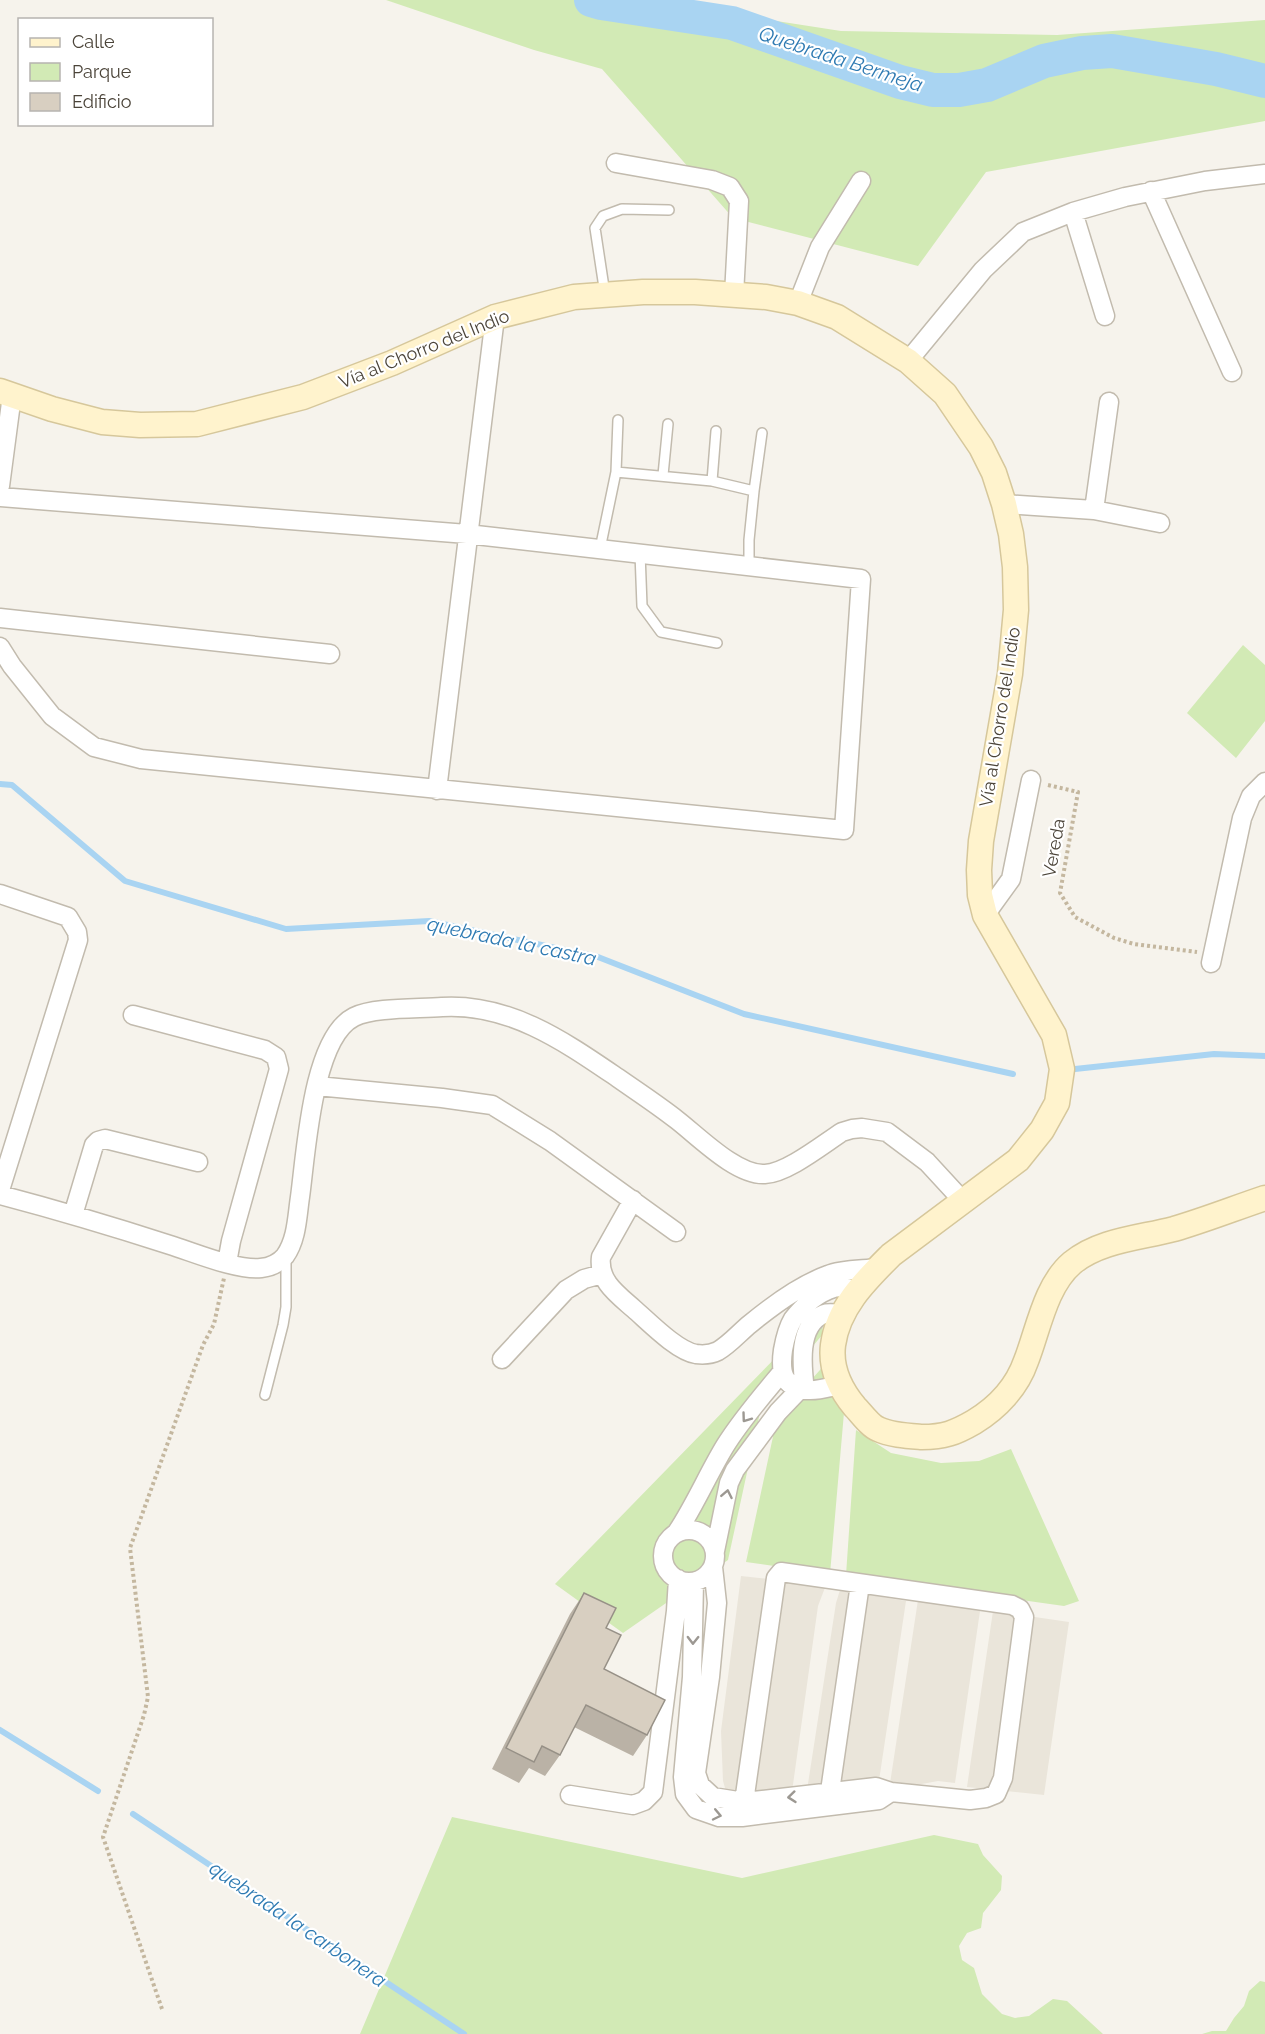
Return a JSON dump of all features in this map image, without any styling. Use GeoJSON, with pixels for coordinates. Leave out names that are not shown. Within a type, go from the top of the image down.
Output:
{"type":"FeatureCollection","features":[{"type":"Feature","properties":{"kind":"street"},"geometry":{"type":"LineString","coordinates":[[616,163],[712,180],[730,187],[740,201],[734,295]]}},
{"type":"Feature","properties":{"kind":"street"},"geometry":{"type":"LineString","coordinates":[[908,361],[983,270],[1023,232],[1073,212],[1151,191],[1205,181],[1265,174]]}},
{"type":"Feature","properties":{"kind":"street"},"geometry":{"type":"LineString","coordinates":[[798,303],[820,247],[861,181]]}},
{"type":"Feature","properties":{"kind":"street"},"geometry":{"type":"LineString","coordinates":[[1151,191],[1232,372]]}},
{"type":"Feature","properties":{"kind":"street"},"geometry":{"type":"LineString","coordinates":[[1073,212],[1105,316]]}},
{"type":"Feature","properties":{"kind":"street","name":"Vía al Chorro del Indio"},"geometry":{"type":"LineString","coordinates":[[6,393],[52,409],[102,422],[141,425],[196,424],[303,397],[392,363],[495,317],[574,297],[643,292],[695,292],[766,297],[798,303],[837,317],[908,361],[945,394],[965,422],[994,473],[1011,534],[1015,567],[1016,610],[1010,674],[981,841],[980,895],[985,915],[1054,1035],[1062,1069],[1057,1103],[1042,1130],[1018,1160],[891,1254],[857,1290],[843,1314],[835,1335],[832,1359],[842,1390],[876,1429],[908,1436],[940,1437],[963,1428],[991,1410],[1015,1383],[1026,1362],[1038,1323],[1053,1288],[1071,1264],[1100,1247],[1176,1228],[1265,1198]]}},
{"type":"Feature","properties":{"kind":"street"},"geometry":{"type":"LineString","coordinates":[[437,790],[495,317]]}},
{"type":"Feature","properties":{"kind":"street"},"geometry":{"type":"LineString","coordinates":[[0,486],[6,393]]}},
{"type":"Feature","properties":{"kind":"street"},"geometry":{"type":"LineString","coordinates":[[1094,510],[1109,402]]}},
{"type":"Feature","properties":{"kind":"street"},"geometry":{"type":"LineString","coordinates":[[0,497],[467,534],[861,579],[844,830],[141,759],[94,747],[52,716],[12,666],[0,647]]}},
{"type":"Feature","properties":{"kind":"street"},"geometry":{"type":"LineString","coordinates":[[1004,504],[1094,510],[1160,523]]}},
{"type":"Feature","properties":{"kind":"street"},"geometry":{"type":"LineString","coordinates":[[0,618],[330,654]]}},
{"type":"Feature","properties":{"kind":"street"},"geometry":{"type":"LineString","coordinates":[[985,915],[1011,879],[1031,780]]}},
{"type":"Feature","properties":{"kind":"street"},"geometry":{"type":"LineString","coordinates":[[1212,958],[1242,818],[1251,796],[1265,782]]}},
{"type":"Feature","properties":{"kind":"street"},"geometry":{"type":"LineString","coordinates":[[0,894],[68,917],[77,932],[78,940],[0,1190]]}},
{"type":"Feature","properties":{"kind":"street"},"geometry":{"type":"LineString","coordinates":[[0,1195],[227,1263],[254,1269],[264,1268],[280,1261],[286,1254],[298,1220],[308,1135],[317,1086],[334,1035],[354,1016],[374,1011],[455,1006],[478,1009],[521,1021],[559,1038],[673,1116],[742,1170],[761,1174],[776,1172],[842,1132],[852,1129],[870,1129],[887,1132],[927,1162],[962,1200]]}},
{"type":"Feature","properties":{"kind":"street"},"geometry":{"type":"LineString","coordinates":[[134,1015],[265,1050],[276,1057],[279,1070],[231,1241],[227,1263]]}},
{"type":"Feature","properties":{"kind":"street"},"geometry":{"type":"LineString","coordinates":[[317,1086],[492,1105],[550,1141],[676,1232]]}},
{"type":"Feature","properties":{"kind":"street"},"geometry":{"type":"LineString","coordinates":[[73,1215],[94,1145],[98,1141],[105,1139],[198,1162]]}},
{"type":"Feature","properties":{"kind":"street"},"geometry":{"type":"LineString","coordinates":[[633,1200],[601,1257],[602,1275],[614,1292],[686,1351],[703,1355],[719,1350],[752,1322],[794,1292],[829,1274],[878,1268]]}},
{"type":"Feature","properties":{"kind":"street"},"geometry":{"type":"LineString","coordinates":[[502,1359],[566,1290],[585,1279],[602,1275]]}},
{"type":"Feature","properties":{"kind":"street"},"geometry":{"type":"LineString","coordinates":[[840,1385],[803,1389],[786,1381],[780,1367],[786,1334],[793,1320],[811,1301],[836,1287],[857,1290]]}},
{"type":"Feature","properties":{"kind":"street"},"geometry":{"type":"LineString","coordinates":[[803,1389],[802,1370],[806,1334],[813,1322],[825,1314],[843,1314]]}},
{"type":"Feature","properties":{"kind":"street"},"geometry":{"type":"LineString","coordinates":[[782,1372],[725,1446],[692,1509],[677,1532],[665,1544],[663,1560],[671,1575],[686,1580],[708,1574],[714,1559],[729,1483],[735,1470],[778,1412],[803,1389]]}},
{"type":"Feature","properties":{"kind":"street"},"geometry":{"type":"LineString","coordinates":[[677,1532],[685,1530],[701,1532],[712,1543],[717,1603],[683,1776],[685,1794],[696,1809],[719,1817],[743,1810],[828,1800],[879,1800],[891,1792],[970,1800],[996,1794],[1003,1778],[1024,1617],[1020,1610],[1012,1605],[782,1572],[776,1578],[743,1810]]}},
{"type":"Feature","properties":{"kind":"street"},"geometry":{"type":"LineString","coordinates":[[686,1580],[701,1677]]}},
{"type":"Feature","properties":{"kind":"street"},"geometry":{"type":"LineString","coordinates":[[570,1796],[633,1805],[644,1801],[653,1792],[676,1611],[686,1580]]}},
{"type":"Feature","properties":{"kind":"street"},"geometry":{"type":"LineString","coordinates":[[828,1800],[860,1584]]}},
{"type":"Feature","properties":{"kind":"lane"},"geometry":{"type":"LineString","coordinates":[[605,294],[595,228],[603,216],[622,209],[669,210]]}},
{"type":"Feature","properties":{"kind":"lane"},"geometry":{"type":"LineString","coordinates":[[600,549],[616,472],[618,420]]}},
{"type":"Feature","properties":{"kind":"lane"},"geometry":{"type":"LineString","coordinates":[[663,475],[668,424]]}},
{"type":"Feature","properties":{"kind":"lane"},"geometry":{"type":"LineString","coordinates":[[712,481],[716,430]]}},
{"type":"Feature","properties":{"kind":"lane"},"geometry":{"type":"LineString","coordinates":[[749,566],[749,540],[762,433]]}},
{"type":"Feature","properties":{"kind":"lane"},"geometry":{"type":"LineString","coordinates":[[616,472],[712,481],[754,490]]}},
{"type":"Feature","properties":{"kind":"lane"},"geometry":{"type":"LineString","coordinates":[[640,554],[642,606],[661,633],[717,643]]}},
{"type":"Feature","properties":{"kind":"lane"},"geometry":{"type":"LineString","coordinates":[[266,1395],[286,1307],[286,1254]]}},
{"type":"Feature","properties":{"kind":"path","name":"Vereda"},"geometry":{"type":"LineString","coordinates":[[1031,780],[1078,792],[1060,893],[1075,917],[1114,938],[1134,944],[1212,958]]}},
{"type":"Feature","properties":{"kind":"path"},"geometry":{"type":"LineString","coordinates":[[162,2009],[104,1837],[148,1697],[130,1548],[203,1345],[214,1324],[227,1263]]}},
{"type":"Feature","properties":{"kind":"shaded area"},"geometry":{"type":"Polygon","coordinates":[[[741,1576],[826,1585],[818,1606],[790,1806],[727,1795],[723,1781],[721,1731],[741,1576]]]}},
{"type":"Feature","properties":{"kind":"shaded area"},"geometry":{"type":"Polygon","coordinates":[[[840,1590],[906,1601],[877,1794],[805,1803],[836,1603],[840,1590]]]}},
{"type":"Feature","properties":{"kind":"shaded area"},"geometry":{"type":"Polygon","coordinates":[[[918,1600],[980,1611],[955,1783],[938,1781],[889,1790],[918,1600]]]}},
{"type":"Feature","properties":{"kind":"shaded area"},"geometry":{"type":"Polygon","coordinates":[[[993,1611],[1069,1622],[1044,1795],[967,1787],[993,1611]]]}},
{"type":"Feature","properties":{"kind":"green space"},"geometry":{"type":"Polygon","coordinates":[[[386,0],[665,0],[675,5],[841,31],[1057,35],[1265,20],[1265,121],[986,172],[918,266],[733,218],[602,69],[534,50],[386,0]]]}},
{"type":"Feature","properties":{"kind":"green space"},"geometry":{"type":"Polygon","coordinates":[[[1243,645],[1265,665],[1265,721],[1236,758],[1187,713],[1243,645]]]}},
{"type":"Feature","properties":{"kind":"green space"},"geometry":{"type":"Polygon","coordinates":[[[821,1311],[823,1334],[761,1408],[728,1560],[623,1633],[555,1584],[821,1311]]]}},
{"type":"Feature","properties":{"kind":"green space"},"geometry":{"type":"Polygon","coordinates":[[[828,1361],[845,1401],[830,1574],[746,1562],[777,1418],[828,1361]]]}},
{"type":"Feature","properties":{"kind":"green space"},"geometry":{"type":"Polygon","coordinates":[[[856,1430],[891,1453],[941,1463],[979,1461],[1011,1449],[1079,1601],[1064,1606],[846,1575],[856,1430]]]}},
{"type":"Feature","properties":{"kind":"green space"},"geometry":{"type":"Polygon","coordinates":[[[452,1817],[742,1878],[934,1835],[978,1844],[983,1855],[1002,1876],[1001,1890],[983,1913],[981,1928],[967,1933],[959,1946],[962,1960],[974,1968],[982,1994],[1002,2014],[1015,2018],[1029,2016],[1053,1999],[1067,2001],[1103,2034],[360,2034],[452,1817]]]}},
{"type":"Feature","properties":{"kind":"green space"},"geometry":{"type":"Polygon","coordinates":[[[1260,1981],[1265,1982],[1265,2034],[1202,2034],[1226,2031],[1244,2006],[1249,1991],[1260,1981]]]}},
{"type":"Feature","properties":{"kind":"building"},"geometry":{"type":"Polygon","coordinates":[[[584,1593],[616,1608],[606,1628],[621,1635],[604,1669],[665,1700],[647,1735],[586,1705],[560,1755],[542,1746],[534,1762],[506,1748],[584,1593]]]}},
{"type":"Feature","properties":{"kind":"waterway","name":"Quebrada Bermeja"},"geometry":{"type":"LineString","coordinates":[[591,0],[732,23],[900,82],[933,90],[959,90],[987,85],[1044,61],[1082,53],[1112,51],[1216,69],[1265,81]]}},
{"type":"Feature","properties":{"kind":"waterway","name":"quebrada la castra"},"geometry":{"type":"LineString","coordinates":[[0,784],[12,785],[125,881],[286,929],[429,921],[598,957],[744,1014],[1013,1074]]}},
{"type":"Feature","properties":{"kind":"waterway","name":"quebrada la castra"},"geometry":{"type":"LineString","coordinates":[[1075,1069],[1214,1054],[1265,1056]]}},
{"type":"Feature","properties":{"kind":"waterway","name":"quebrada la carbonera"},"geometry":{"type":"LineString","coordinates":[[0,1730],[98,1791]]}},
{"type":"Feature","properties":{"kind":"waterway","name":"quebrada la carbonera"},"geometry":{"type":"LineString","coordinates":[[133,1814],[464,2034]]}}]}
